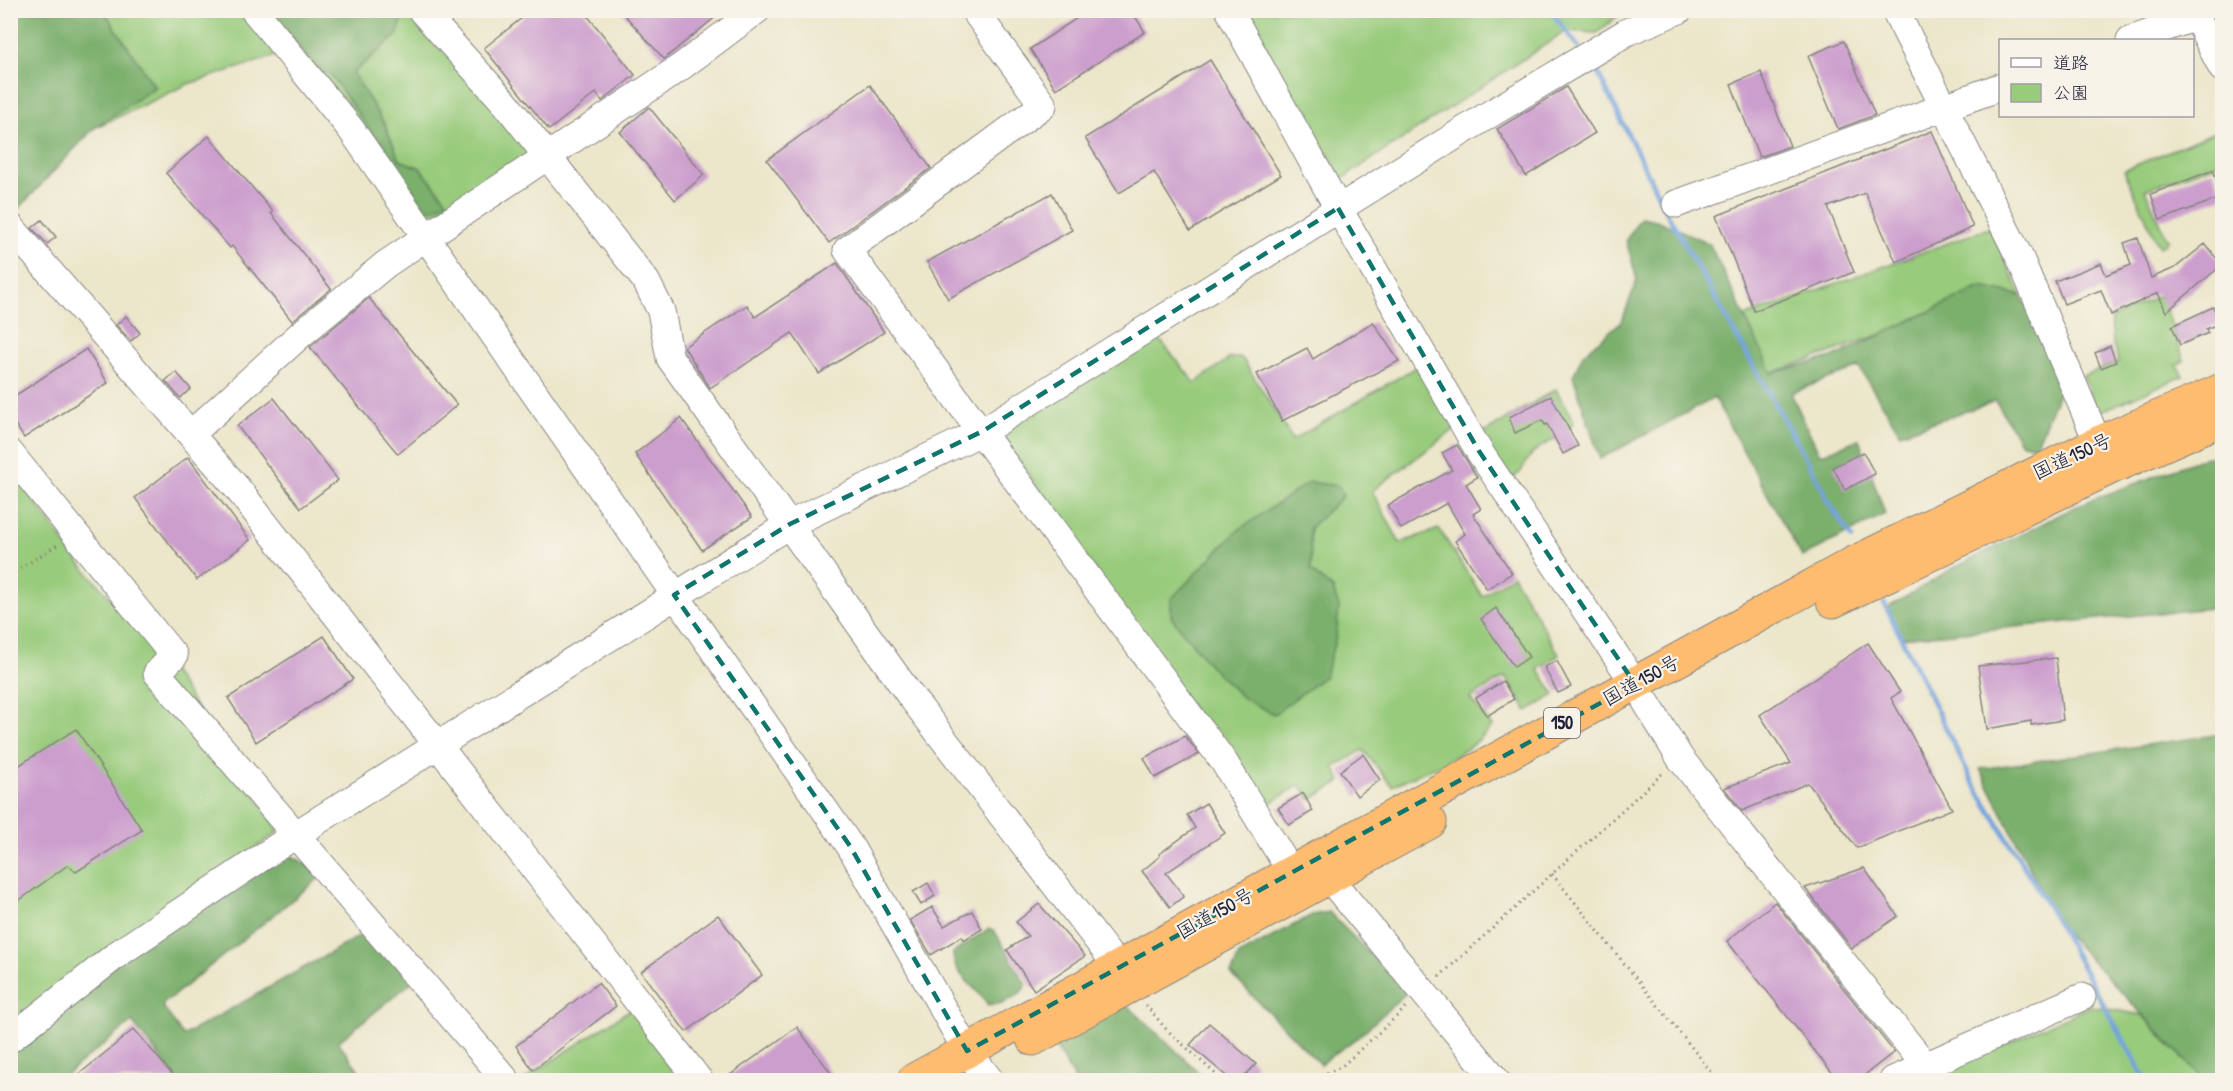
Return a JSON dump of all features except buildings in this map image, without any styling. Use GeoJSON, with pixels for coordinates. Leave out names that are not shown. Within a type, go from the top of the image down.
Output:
{"type":"FeatureCollection","features":[{"type":"Feature","properties":{"kind":"highway","name":"国道150号"},"geometry":{"type":"LineString","coordinates":[[1125,977],[1329,878],[1852,564],[2098,443],[2223,390]]}},
{"type":"Feature","properties":{"kind":"highway","name":"国道150号"},"geometry":{"type":"LineString","coordinates":[[914,1080],[975,1070],[1291,872],[1640,693],[1862,585],[2109,468],[2223,419]]}},
{"type":"Feature","properties":{"kind":"street"},"geometry":{"type":"LineString","coordinates":[[254,10],[350,128],[850,846],[975,1070]]}},
{"type":"Feature","properties":{"kind":"street"},"geometry":{"type":"LineString","coordinates":[[421,10],[506,104],[646,281],[662,311],[670,358],[909,694],[1125,977]]}},
{"type":"Feature","properties":{"kind":"street"},"geometry":{"type":"LineString","coordinates":[[191,434],[386,264],[678,69],[757,10]]}},
{"type":"Feature","properties":{"kind":"street"},"geometry":{"type":"LineString","coordinates":[[974,10],[1043,105],[847,250],[983,431],[1224,762],[1291,872]]}},
{"type":"Feature","properties":{"kind":"street"},"geometry":{"type":"LineString","coordinates":[[1229,10],[1338,208],[1479,451],[1640,693],[1680,758],[1931,1073]]}},
{"type":"Feature","properties":{"kind":"street"},"geometry":{"type":"LineString","coordinates":[[10,1039],[119,953],[296,835],[674,595],[790,524],[983,431],[1338,208],[1627,32],[1679,10]]}},
{"type":"Feature","properties":{"kind":"street"},"geometry":{"type":"LineString","coordinates":[[1895,10],[2019,256],[2098,443]]}},
{"type":"Feature","properties":{"kind":"street"},"geometry":{"type":"LineString","coordinates":[[2132,39],[2194,14],[2223,68]]}},
{"type":"Feature","properties":{"kind":"street"},"geometry":{"type":"LineString","coordinates":[[1676,204],[1999,88]]}},
{"type":"Feature","properties":{"kind":"street"},"geometry":{"type":"LineString","coordinates":[[10,226],[237,488],[699,1080]]}},
{"type":"Feature","properties":{"kind":"street"},"geometry":{"type":"LineString","coordinates":[[10,453],[174,656],[157,673],[506,1080]]}},
{"type":"Feature","properties":{"kind":"street"},"geometry":{"type":"LineString","coordinates":[[1329,878],[1496,1080]]}},
{"type":"Feature","properties":{"kind":"street"},"geometry":{"type":"LineString","coordinates":[[1893,1080],[1931,1073],[2082,997]]}},
{"type":"Feature","properties":{"kind":"path"},"geometry":{"type":"LineString","coordinates":[[10,575],[74,534]]}},
{"type":"Feature","properties":{"kind":"path"},"geometry":{"type":"LineString","coordinates":[[1310,1080],[1341,1067],[1680,758]]}},
{"type":"Feature","properties":{"kind":"path"},"geometry":{"type":"LineString","coordinates":[[1552,874],[1718,1080]]}},
{"type":"Feature","properties":{"kind":"path"},"geometry":{"type":"LineString","coordinates":[[1125,977],[1166,1029],[1222,1080]]}},
{"type":"Feature","properties":{"kind":"highlighted area"},"geometry":{"type":"Polygon","coordinates":[[[1338,208],[1479,451],[1635,684],[967,1051],[850,846],[674,595],[790,524],[983,431],[1338,208]]]}},
{"type":"Feature","properties":{"kind":"green space"},"geometry":{"type":"Polygon","coordinates":[[[402,10],[404,12],[398,34],[353,73],[384,123],[400,160],[420,168],[448,202],[426,211],[331,75],[314,67],[271,11],[402,10]]]}},
{"type":"Feature","properties":{"kind":"green space"},"geometry":{"type":"Polygon","coordinates":[[[11,11],[421,11],[545,173],[414,219],[288,52],[188,84],[94,128],[11,217],[11,11]]]}},
{"type":"Feature","properties":{"kind":"green space"},"geometry":{"type":"Polygon","coordinates":[[[11,11],[104,11],[155,87],[94,128],[11,216],[11,11]]]}},
{"type":"Feature","properties":{"kind":"green space"},"geometry":{"type":"Polygon","coordinates":[[[1245,11],[1624,11],[1597,33],[1566,31],[1342,179],[1245,11]]]}},
{"type":"Feature","properties":{"kind":"green space"},"geometry":{"type":"Polygon","coordinates":[[[2222,129],[2222,162],[2145,190],[2168,241],[2159,247],[2124,170],[2222,129]]]}},
{"type":"Feature","properties":{"kind":"green space"},"geometry":{"type":"Polygon","coordinates":[[[1641,217],[1656,220],[1709,243],[1772,373],[1836,356],[1981,287],[2022,296],[2061,386],[2036,446],[2020,442],[1996,401],[1900,433],[1859,367],[1791,393],[1820,455],[1859,439],[1885,514],[1802,557],[1714,398],[1600,459],[1573,376],[1583,354],[1622,321],[1637,280],[1626,240],[1641,217]]]}},
{"type":"Feature","properties":{"kind":"green space"},"geometry":{"type":"Polygon","coordinates":[[[1989,228],[2022,296],[1981,287],[1882,334],[1772,373],[1741,318],[1989,228]]]}},
{"type":"Feature","properties":{"kind":"green space"},"geometry":{"type":"Polygon","coordinates":[[[2161,295],[2184,361],[2177,365],[2183,376],[2097,413],[2083,376],[2119,362],[2113,344],[2111,318],[2161,295]]]}},
{"type":"Feature","properties":{"kind":"green space"},"geometry":{"type":"Polygon","coordinates":[[[1156,335],[1195,383],[1230,358],[1242,358],[1293,440],[1416,367],[1459,426],[1372,491],[1400,543],[1439,529],[1482,596],[1513,575],[1559,655],[1538,669],[1555,695],[1527,711],[1505,677],[1470,698],[1492,726],[1482,737],[1459,754],[1392,786],[1363,750],[1334,767],[1341,781],[1311,800],[1300,785],[1262,808],[998,432],[1156,335]]]}},
{"type":"Feature","properties":{"kind":"green space"},"geometry":{"type":"Polygon","coordinates":[[[1556,389],[1574,422],[1562,435],[1535,451],[1517,475],[1505,480],[1479,436],[1556,389]]]}},
{"type":"Feature","properties":{"kind":"green space"},"geometry":{"type":"Polygon","coordinates":[[[2206,457],[2222,458],[2222,607],[1901,638],[1887,608],[1952,569],[2081,504],[2206,457]]]}},
{"type":"Feature","properties":{"kind":"green space"},"geometry":{"type":"Polygon","coordinates":[[[10,468],[81,565],[158,650],[279,831],[10,1025],[10,468]]]}},
{"type":"Feature","properties":{"kind":"green space"},"geometry":{"type":"Polygon","coordinates":[[[1309,482],[1339,486],[1343,496],[1310,528],[1311,571],[1333,589],[1339,607],[1336,637],[1325,676],[1274,714],[1244,699],[1211,667],[1171,617],[1171,599],[1237,531],[1309,482]]]}},
{"type":"Feature","properties":{"kind":"green space"},"geometry":{"type":"Polygon","coordinates":[[[2222,734],[2222,1080],[2204,1080],[2059,926],[1980,769],[2222,734]]]}},
{"type":"Feature","properties":{"kind":"green space"},"geometry":{"type":"Polygon","coordinates":[[[287,853],[309,866],[318,879],[162,1005],[183,1036],[367,932],[412,982],[338,1042],[366,1080],[178,1080],[132,1022],[59,1080],[11,1080],[11,1046],[118,961],[287,853]]]}},
{"type":"Feature","properties":{"kind":"green space"},"geometry":{"type":"Polygon","coordinates":[[[1329,912],[1407,992],[1357,1038],[1320,1064],[1231,974],[1239,955],[1312,915],[1329,912]]]}},
{"type":"Feature","properties":{"kind":"green space"},"geometry":{"type":"Polygon","coordinates":[[[988,929],[994,930],[1026,985],[1020,993],[1010,999],[999,1004],[988,1005],[961,975],[953,953],[988,929]]]}},
{"type":"Feature","properties":{"kind":"green space"},"geometry":{"type":"Polygon","coordinates":[[[1125,1003],[1207,1080],[1075,1080],[1055,1046],[1125,1003]]]}},
{"type":"Feature","properties":{"kind":"green space"},"geometry":{"type":"Polygon","coordinates":[[[2091,1006],[2142,1015],[2204,1080],[1949,1080],[1942,1072],[2091,1006]]]}},
{"type":"Feature","properties":{"kind":"green space"},"geometry":{"type":"Polygon","coordinates":[[[634,1007],[695,1080],[523,1080],[634,1007]]]}},
{"type":"Feature","properties":{"kind":"waterway"},"geometry":{"type":"LineString","coordinates":[[1550,10],[1579,48]]}},
{"type":"Feature","properties":{"kind":"waterway"},"geometry":{"type":"LineString","coordinates":[[1594,65],[1667,213],[1825,492],[1825,497],[1852,538]]}},
{"type":"Feature","properties":{"kind":"waterway"},"geometry":{"type":"LineString","coordinates":[[1884,603],[1971,779],[2045,901],[2146,1080]]}}]}
